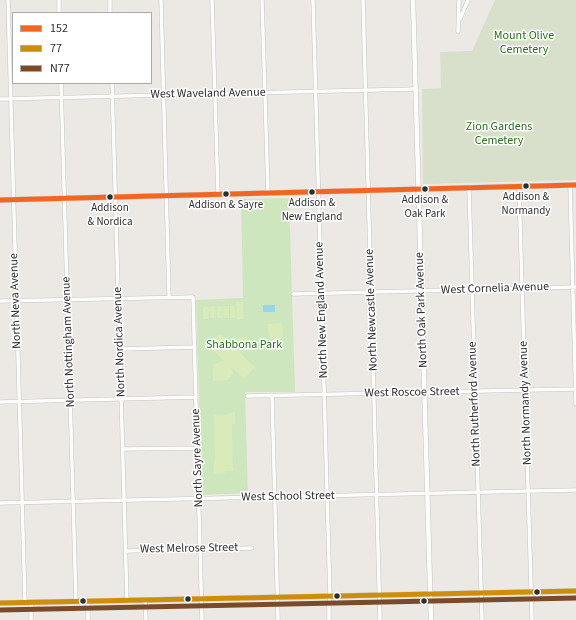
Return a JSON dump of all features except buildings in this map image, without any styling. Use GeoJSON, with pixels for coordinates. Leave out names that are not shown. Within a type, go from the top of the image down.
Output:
{"type":"FeatureCollection","features":[{"type":"Feature","properties":{"kind":"street","name":"North Neva Avenue"},"geometry":{"type":"LineString","coordinates":[[8,0],[25,603]]}},
{"type":"Feature","properties":{"kind":"street"},"geometry":{"type":"LineString","coordinates":[[59,0],[59,12]]}},
{"type":"Feature","properties":{"kind":"street"},"geometry":{"type":"LineString","coordinates":[[110,0],[110,12]]}},
{"type":"Feature","properties":{"kind":"street"},"geometry":{"type":"LineString","coordinates":[[0,301],[169,297],[161,0]]}},
{"type":"Feature","properties":{"kind":"street"},"geometry":{"type":"LineString","coordinates":[[212,0],[218,194]]}},
{"type":"Feature","properties":{"kind":"street"},"geometry":{"type":"LineString","coordinates":[[262,0],[268,193]]}},
{"type":"Feature","properties":{"kind":"street","name":"North New England Avenue"},"geometry":{"type":"LineString","coordinates":[[313,0],[330,596],[329,620]]}},
{"type":"Feature","properties":{"kind":"street","name":"North Newcastle Avenue"},"geometry":{"type":"LineString","coordinates":[[363,0],[380,620]]}},
{"type":"Feature","properties":{"kind":"street","name":"North Oak Park Avenue"},"geometry":{"type":"LineString","coordinates":[[413,0],[431,620]]}},
{"type":"Feature","properties":{"kind":"street"},"geometry":{"type":"LineString","coordinates":[[458,32],[459,0]]}},
{"type":"Feature","properties":{"kind":"street"},"geometry":{"type":"LineString","coordinates":[[459,21],[468,0]]}},
{"type":"Feature","properties":{"kind":"street","name":"North Nottingham Avenue"},"geometry":{"type":"LineString","coordinates":[[61,84],[76,602]]}},
{"type":"Feature","properties":{"kind":"street","name":"North Nordica Avenue"},"geometry":{"type":"LineString","coordinates":[[112,84],[127,600]]}},
{"type":"Feature","properties":{"kind":"street","name":"West Waveland Avenue"},"geometry":{"type":"LineString","coordinates":[[0,99],[416,89]]}},
{"type":"Feature","properties":{"kind":"street"},"geometry":{"type":"LineString","coordinates":[[570,185],[574,287],[576,404]]}},
{"type":"Feature","properties":{"kind":"street"},"geometry":{"type":"LineString","coordinates":[[0,200],[576,185]]}},
{"type":"Feature","properties":{"kind":"street","name":"North Normandy Avenue"},"geometry":{"type":"LineString","coordinates":[[519,186],[532,620]]}},
{"type":"Feature","properties":{"kind":"street","name":"North Rutherford Avenue"},"geometry":{"type":"LineString","coordinates":[[469,188],[482,620]]}},
{"type":"Feature","properties":{"kind":"street","name":"West Cornelia Avenue"},"geometry":{"type":"LineString","coordinates":[[294,294],[574,287]]}},
{"type":"Feature","properties":{"kind":"street","name":"North Sayre Avenue"},"geometry":{"type":"LineString","coordinates":[[169,297],[193,297],[202,620]]}},
{"type":"Feature","properties":{"kind":"street"},"geometry":{"type":"LineString","coordinates":[[120,349],[195,347]]}},
{"type":"Feature","properties":{"kind":"street","name":"West Roscoe Street"},"geometry":{"type":"LineString","coordinates":[[247,396],[576,389]]}},
{"type":"Feature","properties":{"kind":"street"},"geometry":{"type":"LineString","coordinates":[[272,395],[278,620]]}},
{"type":"Feature","properties":{"kind":"street"},"geometry":{"type":"LineString","coordinates":[[0,402],[196,397]]}},
{"type":"Feature","properties":{"kind":"street"},"geometry":{"type":"LineString","coordinates":[[123,449],[198,448]]}},
{"type":"Feature","properties":{"kind":"street","name":"West School Street"},"geometry":{"type":"LineString","coordinates":[[0,503],[576,490]]}},
{"type":"Feature","properties":{"kind":"street","name":"West Melrose Street"},"geometry":{"type":"LineString","coordinates":[[126,551],[252,548]]}},
{"type":"Feature","properties":{"kind":"street"},"geometry":{"type":"LineString","coordinates":[[0,603],[576,592]]}},
{"type":"Feature","properties":{"kind":"street"},"geometry":{"type":"LineString","coordinates":[[145,600],[146,620]]}},
{"type":"Feature","properties":{"kind":"street"},"geometry":{"type":"LineString","coordinates":[[88,601],[88,620]]}},
{"type":"Feature","properties":{"kind":"street"},"geometry":{"type":"LineString","coordinates":[[31,602],[31,620]]}},
{"type":"Feature","properties":{"kind":"green space","name":"Zion Gardens Cemetery"},"geometry":{"type":"Polygon","coordinates":[[[495,0],[576,0],[576,180],[423,184],[422,89],[441,88],[440,52],[472,51],[495,0]]]}},
{"type":"Feature","properties":{"kind":"green space","name":"Shabbona Park"},"geometry":{"type":"Polygon","coordinates":[[[289,198],[295,392],[245,392],[248,493],[202,495],[196,300],[243,298],[241,199],[289,198]]]}},
{"type":"Feature","properties":{"kind":"green space"},"geometry":{"type":"Polygon","coordinates":[[[236,302],[243,302],[244,319],[237,319],[236,302]]]}},
{"type":"Feature","properties":{"kind":"green space"},"geometry":{"type":"Polygon","coordinates":[[[215,306],[216,318],[210,318],[210,307],[215,306]]]}},
{"type":"Feature","properties":{"kind":"green space"},"geometry":{"type":"Polygon","coordinates":[[[217,306],[222,306],[222,318],[217,318],[217,306]]]}},
{"type":"Feature","properties":{"kind":"green space"},"geometry":{"type":"Polygon","coordinates":[[[223,306],[229,306],[229,318],[224,318],[223,306]]]}},
{"type":"Feature","properties":{"kind":"green space"},"geometry":{"type":"Polygon","coordinates":[[[230,306],[235,306],[236,318],[230,318],[230,306]]]}},
{"type":"Feature","properties":{"kind":"green space"},"geometry":{"type":"Polygon","coordinates":[[[203,307],[209,307],[209,319],[203,319],[203,307]]]}},
{"type":"Feature","properties":{"kind":"green space"},"geometry":{"type":"Polygon","coordinates":[[[282,323],[283,337],[276,341],[270,338],[268,324],[282,323]]]}},
{"type":"Feature","properties":{"kind":"green space"},"geometry":{"type":"Polygon","coordinates":[[[220,334],[233,346],[236,339],[247,336],[247,349],[239,352],[255,367],[244,379],[231,367],[233,374],[228,380],[213,381],[213,365],[224,361],[209,346],[220,334]]]}},
{"type":"Feature","properties":{"kind":"green space"},"geometry":{"type":"Polygon","coordinates":[[[235,412],[235,423],[232,425],[233,471],[225,471],[225,473],[214,474],[214,415],[224,415],[235,412]]]}},
{"type":"Feature","properties":{"kind":"water"},"geometry":{"type":"Polygon","coordinates":[[[263,305],[275,305],[275,312],[263,312],[263,305]]]}},
{"type":"Feature","properties":{"kind":"transit line","name":"152"},"geometry":{"type":"LineString","coordinates":[[0,200],[576,185]]}},
{"type":"Feature","properties":{"kind":"transit line","name":"77"},"geometry":{"type":"LineString","coordinates":[[0,603],[576,591]]}},
{"type":"Feature","properties":{"kind":"transit line","name":"N77"},"geometry":{"type":"LineString","coordinates":[[0,610],[576,598]]}},
{"type":"Feature","properties":{"kind":"place","name":"Addison & Normandy"},"geometry":{"type":"Point","coordinates":[526,186]}},
{"type":"Feature","properties":{"kind":"place","name":"Addison & Oak Park"},"geometry":{"type":"Point","coordinates":[425,189]}},
{"type":"Feature","properties":{"kind":"place","name":"Addison & New England"},"geometry":{"type":"Point","coordinates":[312,192]}},
{"type":"Feature","properties":{"kind":"place","name":"Addison & Sayre"},"geometry":{"type":"Point","coordinates":[226,194]}},
{"type":"Feature","properties":{"kind":"place","name":"Addison & Nordica"},"geometry":{"type":"Point","coordinates":[110,197]}},
{"type":"Feature","properties":{"kind":"park label","name":"Mount Olive Cemetery"},"geometry":{"type":"Point","coordinates":[524,43]}}]}
